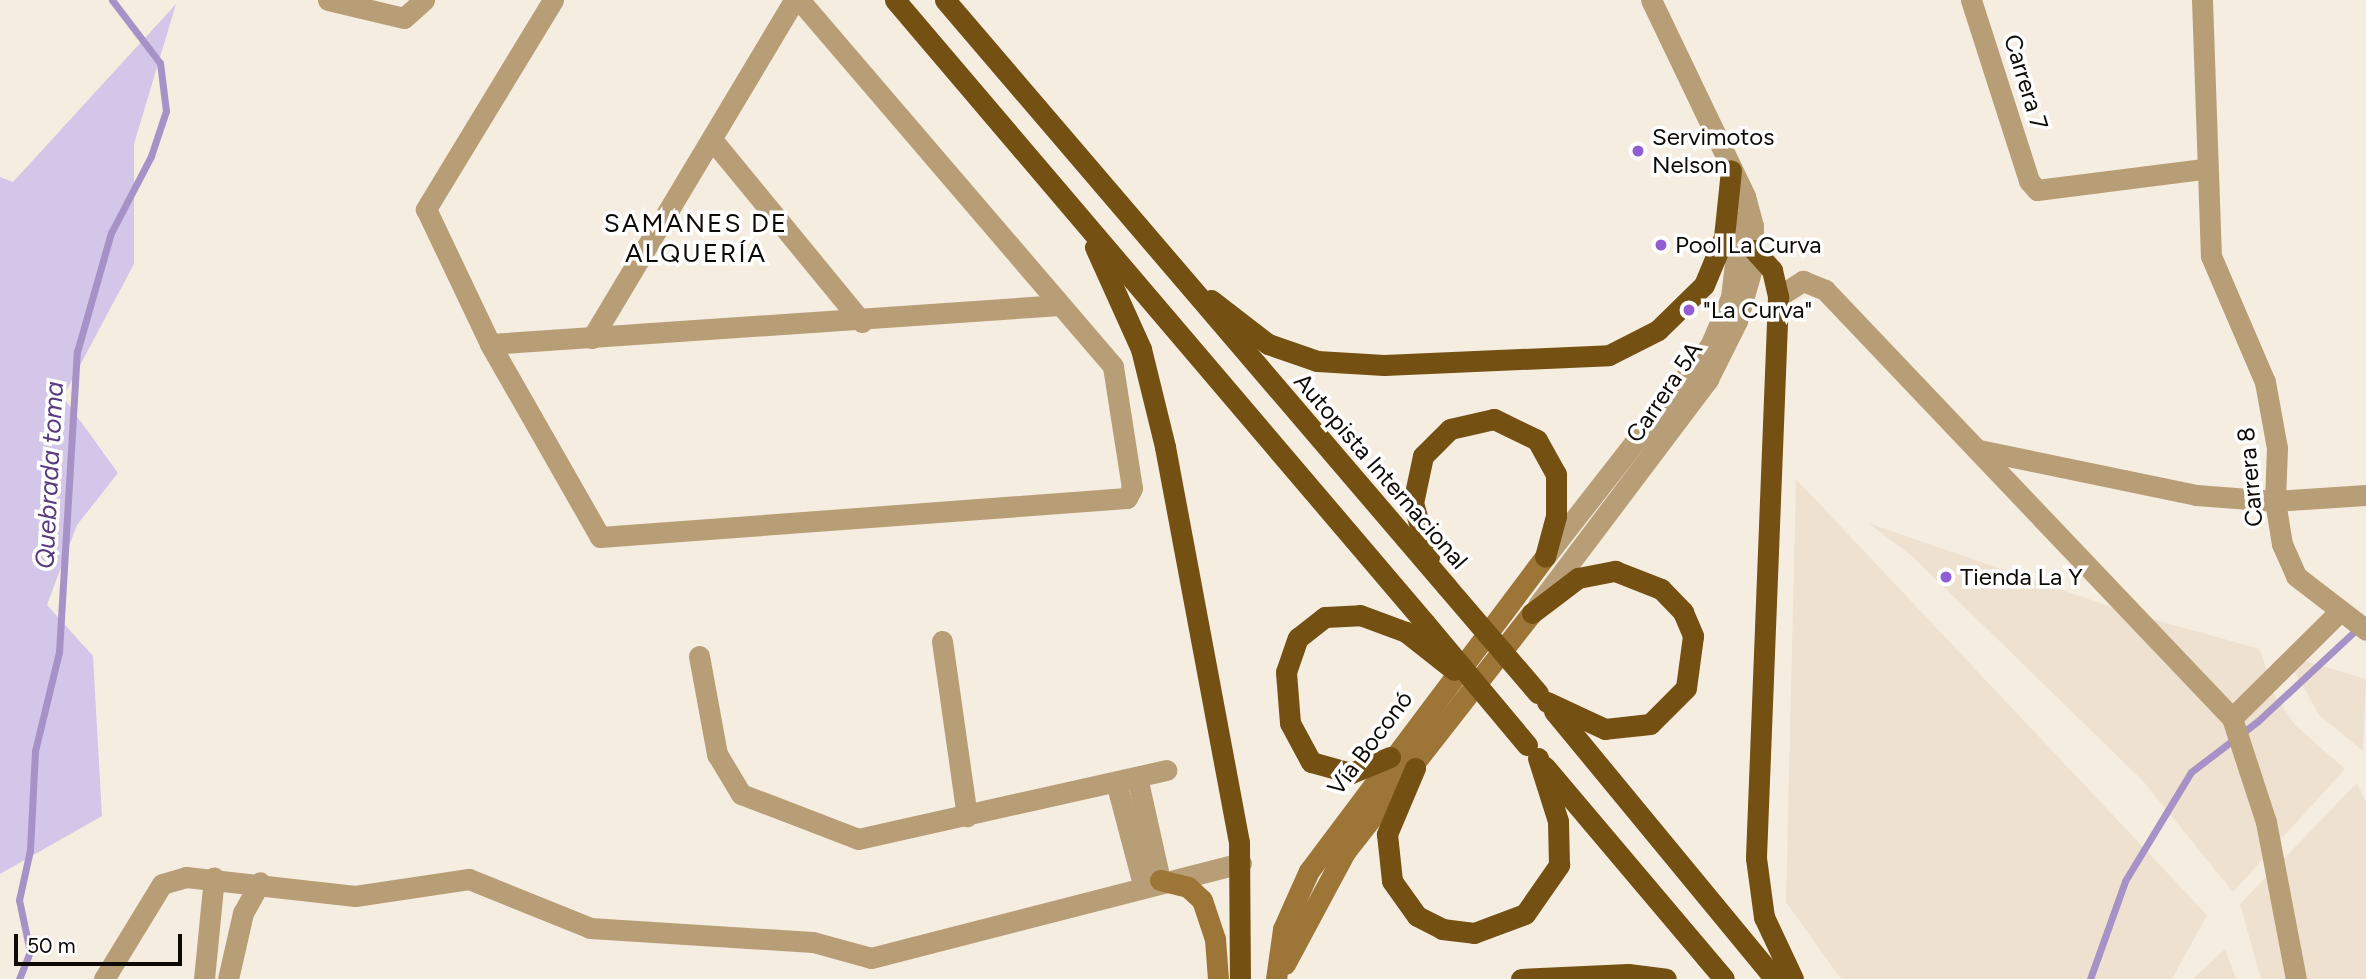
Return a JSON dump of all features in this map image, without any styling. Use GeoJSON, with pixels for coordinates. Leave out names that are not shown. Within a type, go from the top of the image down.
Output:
{"type":"FeatureCollection","features":[{"type":"Feature","properties":{"kind":"highway"},"geometry":{"type":"LineString","coordinates":[[895,0],[1724,979]]}},
{"type":"Feature","properties":{"kind":"highway","name":"Autopista Internacional"},"geometry":{"type":"LineString","coordinates":[[945,0],[1162,259],[1542,698],[1775,979]]}},
{"type":"Feature","properties":{"kind":"highway"},"geometry":{"type":"LineString","coordinates":[[1162,259],[1260,339],[1307,359],[1384,365],[1601,356],[1647,337],[1704,285],[1724,237],[1731,170]]}},
{"type":"Feature","properties":{"kind":"highway"},"geometry":{"type":"LineString","coordinates":[[1076,211],[1120,295],[1149,377],[1241,863],[1240,979]]}},
{"type":"Feature","properties":{"kind":"highway"},"geometry":{"type":"LineString","coordinates":[[1754,250],[1772,270],[1778,296],[1756,858],[1764,917],[1793,979]]}},
{"type":"Feature","properties":{"kind":"highway"},"geometry":{"type":"LineString","coordinates":[[1442,581],[1418,527],[1415,478],[1434,443],[1471,421],[1516,425],[1551,461],[1559,501],[1545,557]]}},
{"type":"Feature","properties":{"kind":"highway"},"geometry":{"type":"LineString","coordinates":[[1532,613],[1578,578],[1615,571],[1661,589],[1683,612],[1693,636],[1686,688],[1650,723],[1605,729],[1542,698]]}},
{"type":"Feature","properties":{"kind":"highway"},"geometry":{"type":"LineString","coordinates":[[1390,757],[1351,773],[1311,762],[1290,723],[1286,672],[1298,638],[1325,617],[1360,615],[1406,632],[1487,696]]}},
{"type":"Feature","properties":{"kind":"highway"},"geometry":{"type":"LineString","coordinates":[[1415,768],[1387,834],[1392,881],[1417,916],[1442,929],[1474,933],[1525,914],[1559,865],[1558,821],[1532,751]]}},
{"type":"Feature","properties":{"kind":"highway"},"geometry":{"type":"LineString","coordinates":[[1521,979],[1628,974],[1666,979]]}},
{"type":"Feature","properties":{"kind":"main road","name":"Vía Boconó"},"geometry":{"type":"LineString","coordinates":[[1278,979],[1283,929],[1300,886],[1390,757],[1545,557]]}},
{"type":"Feature","properties":{"kind":"main road","name":"Vía Boconó"},"geometry":{"type":"LineString","coordinates":[[1278,979],[1331,874],[1532,613]]}},
{"type":"Feature","properties":{"kind":"main road"},"geometry":{"type":"LineString","coordinates":[[1151,882],[1188,887],[1202,900],[1214,974]]}},
{"type":"Feature","properties":{"kind":"street"},"geometry":{"type":"LineString","coordinates":[[328,0],[404,18],[424,0]]}},
{"type":"Feature","properties":{"kind":"street"},"geometry":{"type":"LineString","coordinates":[[553,0],[426,209],[491,344],[600,537],[1114,503],[1132,488],[1119,379],[1060,304],[799,0]]}},
{"type":"Feature","properties":{"kind":"street"},"geometry":{"type":"LineString","coordinates":[[592,338],[714,142],[794,0]]}},
{"type":"Feature","properties":{"kind":"street","name":"Carrera 5A"},"geometry":{"type":"LineString","coordinates":[[1532,613],[1709,379],[1744,302],[1754,250],[1750,212],[1651,0]]}},
{"type":"Feature","properties":{"kind":"street","name":"Carrera 7"},"geometry":{"type":"LineString","coordinates":[[1971,0],[2029,181],[2048,192],[2204,169]]}},
{"type":"Feature","properties":{"kind":"street","name":"Carrera 8"},"geometry":{"type":"LineString","coordinates":[[2202,0],[2204,169],[2221,291],[2265,382],[2277,448],[2275,501],[2296,576],[2339,612],[2366,630]]}},
{"type":"Feature","properties":{"kind":"street"},"geometry":{"type":"LineString","coordinates":[[714,142],[862,322]]}},
{"type":"Feature","properties":{"kind":"street","name":"Carrera 5A"},"geometry":{"type":"LineString","coordinates":[[1545,557],[1684,385],[1718,329],[1739,261],[1731,170]]}},
{"type":"Feature","properties":{"kind":"street"},"geometry":{"type":"LineString","coordinates":[[1778,296],[1803,281],[1819,286],[1979,450],[2232,718],[2266,822],[2296,979]]}},
{"type":"Feature","properties":{"kind":"street"},"geometry":{"type":"LineString","coordinates":[[491,344],[862,322],[1060,304]]}},
{"type":"Feature","properties":{"kind":"street"},"geometry":{"type":"LineString","coordinates":[[1979,450],[2196,495],[2275,501],[2366,495]]}},
{"type":"Feature","properties":{"kind":"street"},"geometry":{"type":"LineString","coordinates":[[2232,718],[2339,612]]}},
{"type":"Feature","properties":{"kind":"street"},"geometry":{"type":"LineString","coordinates":[[943,641],[967,816]]}},
{"type":"Feature","properties":{"kind":"street"},"geometry":{"type":"LineString","coordinates":[[699,656],[717,754],[741,794],[858,839],[1166,770]]}},
{"type":"Feature","properties":{"kind":"street"},"geometry":{"type":"LineString","coordinates":[[1127,780],[1151,882]]}},
{"type":"Feature","properties":{"kind":"street"},"geometry":{"type":"LineString","coordinates":[[104,979],[162,884],[214,877],[355,896],[470,879],[590,928],[813,942],[872,958],[1151,882],[1241,863]]}},
{"type":"Feature","properties":{"kind":"street"},"geometry":{"type":"LineString","coordinates":[[204,979],[214,877]]}},
{"type":"Feature","properties":{"kind":"street"},"geometry":{"type":"LineString","coordinates":[[228,979],[243,913],[260,882]]}},
{"type":"Feature","properties":{"kind":"shaded area"},"geometry":{"type":"Polygon","coordinates":[[[176,4],[134,144],[134,264],[63,397],[118,473],[77,525],[47,605],[93,656],[102,816],[0,874],[0,177],[13,182],[176,4]]]}},
{"type":"Feature","properties":{"kind":"shaded area"},"geometry":{"type":"Polygon","coordinates":[[[1796,479],[2207,915],[2172,979],[1841,979],[1786,902],[1796,479]]]}},
{"type":"Feature","properties":{"kind":"shaded area"},"geometry":{"type":"Polygon","coordinates":[[[1868,523],[2123,611],[2260,649],[2273,693],[2296,726],[2345,769],[2233,892],[2143,781],[1912,556],[1868,523]]]}},
{"type":"Feature","properties":{"kind":"shaded area"},"geometry":{"type":"Polygon","coordinates":[[[2285,655],[2366,679],[2363,751],[2320,716],[2285,655]]]}},
{"type":"Feature","properties":{"kind":"shaded area"},"geometry":{"type":"Polygon","coordinates":[[[2357,783],[2366,802],[2366,979],[2261,979],[2240,904],[2357,783]]]}},
{"type":"Feature","properties":{"kind":"shaded area"},"geometry":{"type":"Polygon","coordinates":[[[2225,949],[2236,979],[2193,979],[2225,949]]]}},
{"type":"Feature","properties":{"kind":"waterway","name":"Quebrada toma"},"geometry":{"type":"LineString","coordinates":[[19,979],[30,952],[19,900],[30,850],[35,751],[59,652],[77,352],[111,233],[151,156],[166,111],[160,63],[112,0]]}},
{"type":"Feature","properties":{"kind":"waterway"},"geometry":{"type":"LineString","coordinates":[[2090,979],[2125,881],[2191,772],[2258,721],[2359,627]]}},
{"type":"Feature","properties":{"kind":"place","name":"Servimotos Nelson"},"geometry":{"type":"Point","coordinates":[1638,151]}},
{"type":"Feature","properties":{"kind":"place","name":"Pool La Curva"},"geometry":{"type":"Point","coordinates":[1661,245]}},
{"type":"Feature","properties":{"kind":"place","name":"\"La Curva\""},"geometry":{"type":"Point","coordinates":[1689,310]}},
{"type":"Feature","properties":{"kind":"place","name":"Tienda La Y"},"geometry":{"type":"Point","coordinates":[1946,577]}},
{"type":"Feature","properties":{"kind":"district","name":"SAMANES DE ALQUERÍA"},"geometry":{"type":"Point","coordinates":[696,239]}}]}
